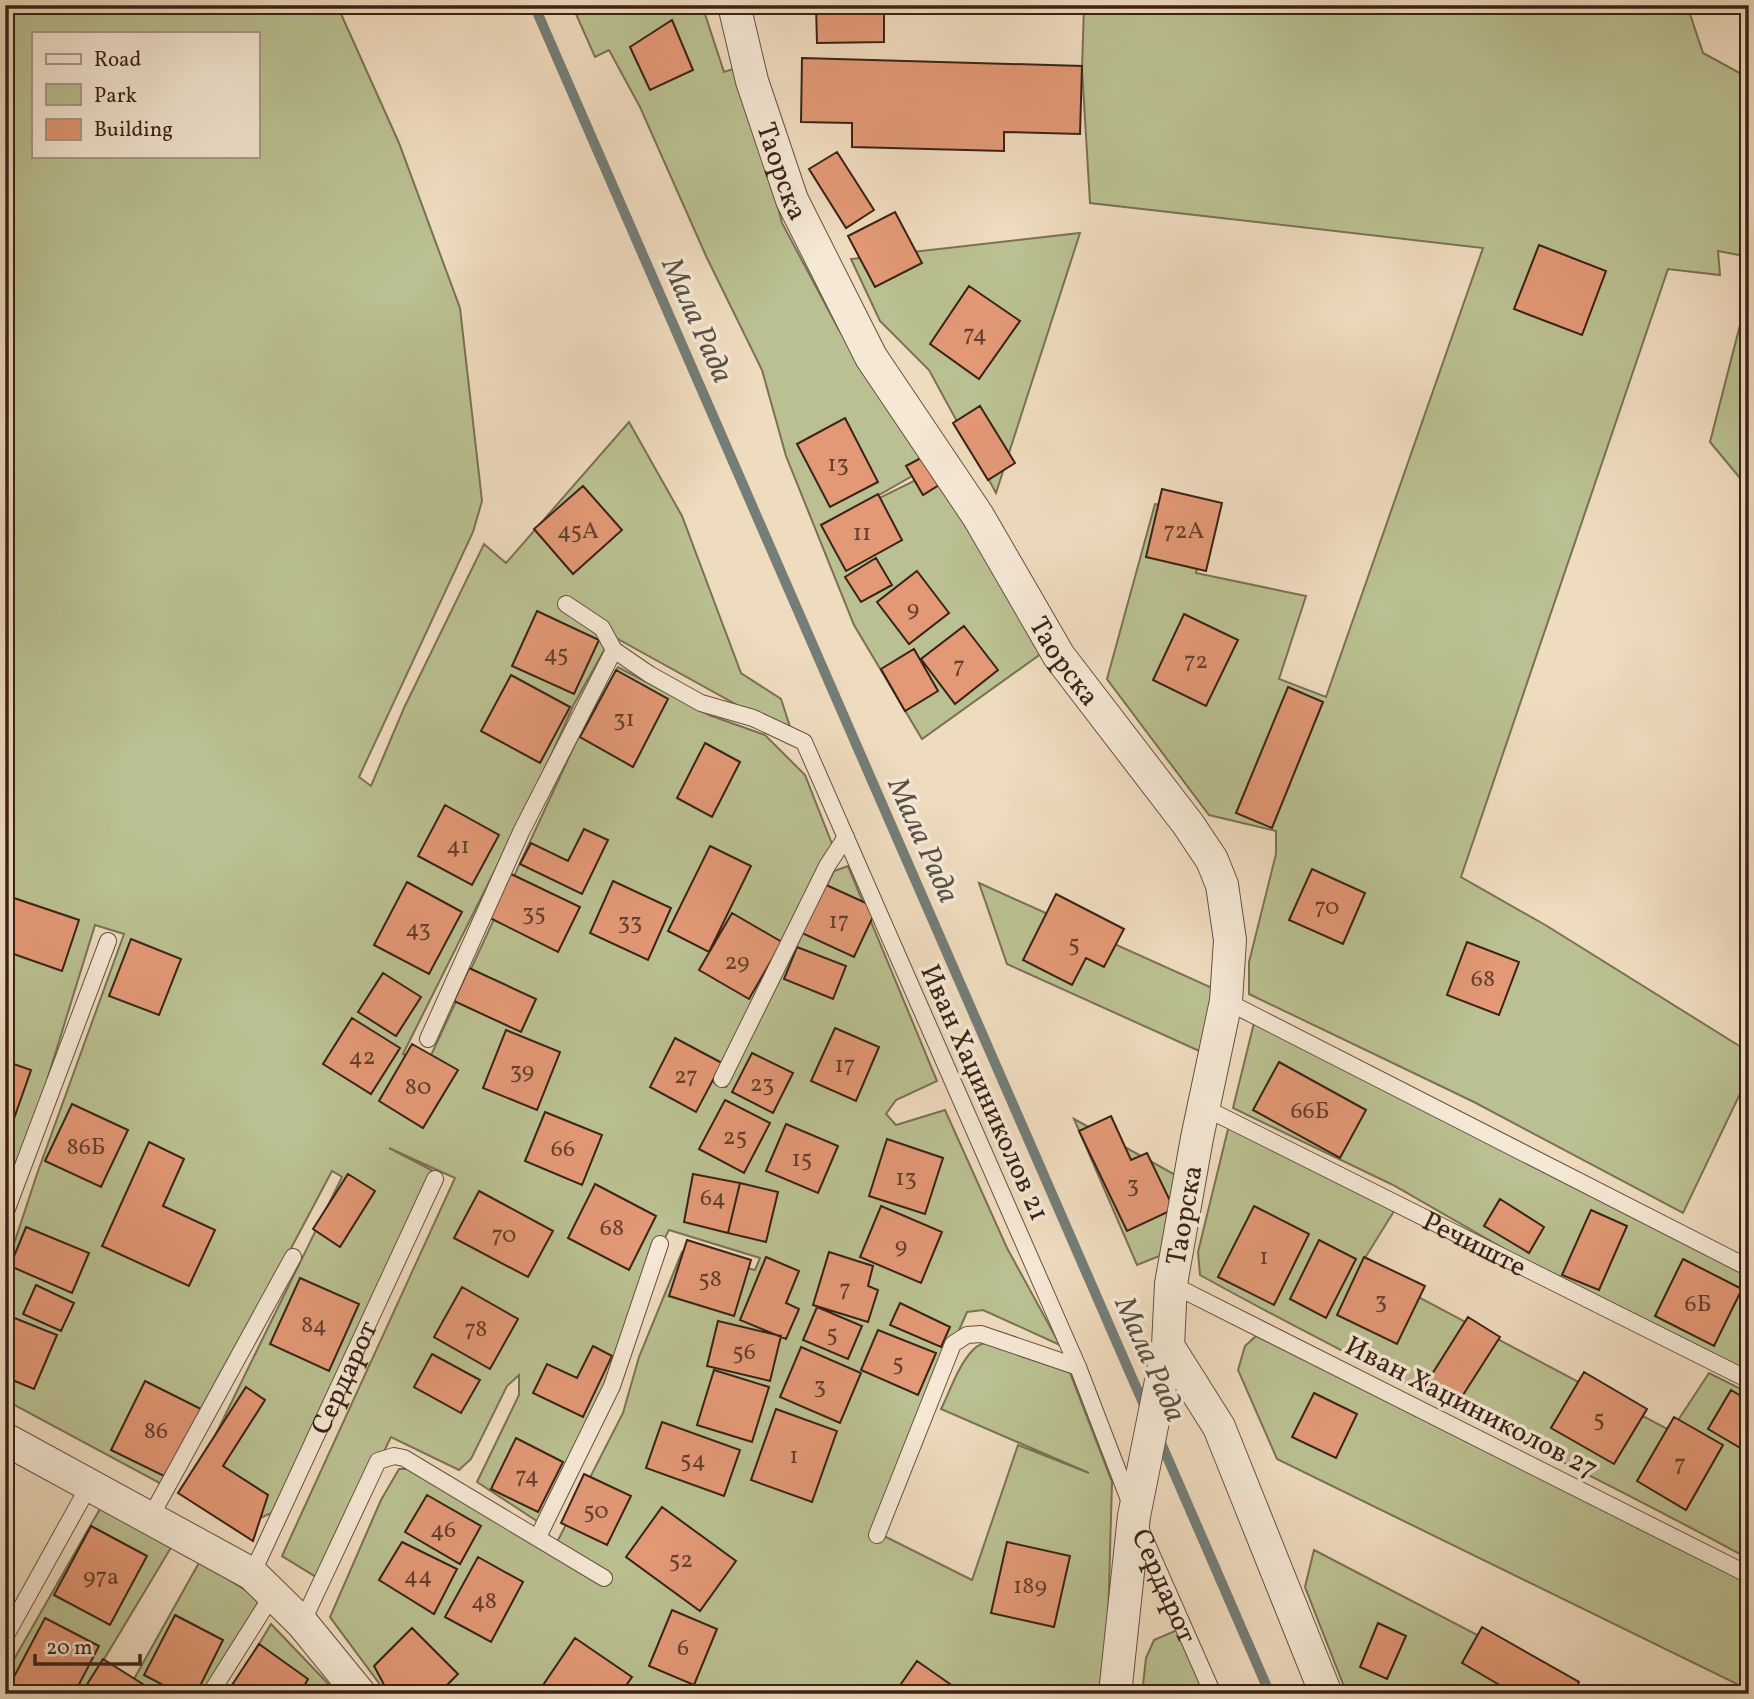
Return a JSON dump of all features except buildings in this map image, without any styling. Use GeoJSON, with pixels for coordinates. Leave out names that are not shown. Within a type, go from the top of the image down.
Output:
{"type":"FeatureCollection","features":[{"type":"Feature","properties":{"kind":"street","name":"Таорска"},"geometry":{"type":"LineString","coordinates":[[734,5],[752,81],[792,200],[871,357],[978,516],[1059,656],[1212,860],[1222,885],[1230,940],[1226,1001],[1203,1107],[1171,1284],[1168,1346],[1135,1516],[1115,1694]]}},
{"type":"Feature","properties":{"kind":"street"},"geometry":{"type":"LineString","coordinates":[[1168,1346],[1219,1427],[1326,1694]]}},
{"type":"Feature","properties":{"kind":"street"},"geometry":{"type":"LineString","coordinates":[[5,1439],[90,1484],[262,1584],[302,1623],[360,1694]]}},
{"type":"Feature","properties":{"kind":"lane","name":"Иван Хаџиниколов 21"},"geometry":{"type":"LineString","coordinates":[[566,604],[602,628],[614,650],[649,674],[701,703],[753,718],[804,742],[1078,1367],[1135,1516]]}},
{"type":"Feature","properties":{"kind":"lane"},"geometry":{"type":"LineString","coordinates":[[428,1039],[521,832],[614,650]]}},
{"type":"Feature","properties":{"kind":"lane"},"geometry":{"type":"LineString","coordinates":[[722,1079],[827,866],[846,837]]}},
{"type":"Feature","properties":{"kind":"lane"},"geometry":{"type":"LineString","coordinates":[[5,1214],[108,941]]}},
{"type":"Feature","properties":{"kind":"lane"},"geometry":{"type":"LineString","coordinates":[[1226,1001],[1749,1268]]}},
{"type":"Feature","properties":{"kind":"lane","name":"Речиште"},"geometry":{"type":"LineString","coordinates":[[1203,1107],[1749,1380]]}},
{"type":"Feature","properties":{"kind":"lane","name":"Сердарот"},"geometry":{"type":"LineString","coordinates":[[210,1694],[262,1584],[435,1179]]}},
{"type":"Feature","properties":{"kind":"lane"},"geometry":{"type":"LineString","coordinates":[[538,1537],[612,1386],[660,1244]]}},
{"type":"Feature","properties":{"kind":"lane"},"geometry":{"type":"LineString","coordinates":[[150,1518],[293,1257]]}},
{"type":"Feature","properties":{"kind":"lane","name":"Иван Хаџиниколов 27"},"geometry":{"type":"LineString","coordinates":[[1171,1284],[1749,1575]]}},
{"type":"Feature","properties":{"kind":"lane"},"geometry":{"type":"LineString","coordinates":[[877,1535],[953,1344],[967,1335],[981,1334],[1078,1367]]}},
{"type":"Feature","properties":{"kind":"lane"},"geometry":{"type":"LineString","coordinates":[[302,1623],[378,1461],[386,1457],[404,1458],[604,1578]]}},
{"type":"Feature","properties":{"kind":"lane"},"geometry":{"type":"LineString","coordinates":[[5,1637],[90,1484]]}},
{"type":"Feature","properties":{"kind":"lane","name":"Сердарот"},"geometry":{"type":"LineString","coordinates":[[1135,1516],[1213,1694]]}},
{"type":"Feature","properties":{"kind":"green space"},"geometry":{"type":"Polygon","coordinates":[[[5,5],[337,5],[399,143],[460,308],[482,501],[473,532],[359,777],[371,786],[404,708],[484,544],[506,563],[629,422],[682,516],[741,673],[781,699],[793,736],[598,628],[611,638],[573,706],[541,778],[403,1054],[427,1064],[577,740],[618,667],[709,715],[765,735],[805,775],[832,844],[713,1082],[726,1087],[834,871],[848,866],[937,1081],[896,1100],[886,1114],[896,1125],[945,1110],[1007,1248],[1060,1345],[983,1310],[967,1312],[872,1530],[972,1580],[1018,1445],[1089,1473],[941,1409],[955,1379],[972,1351],[982,1344],[993,1342],[1020,1348],[1070,1373],[1112,1482],[1106,1694],[387,1694],[330,1617],[381,1500],[399,1469],[414,1469],[554,1548],[623,1413],[639,1357],[682,1252],[755,1270],[760,1258],[669,1230],[636,1293],[625,1342],[540,1523],[477,1482],[519,1395],[519,1375],[507,1386],[471,1459],[459,1470],[391,1437],[321,1580],[282,1556],[455,1178],[389,1148],[437,1173],[281,1509],[260,1518],[186,1495],[342,1177],[332,1171],[165,1486],[5,1400],[5,1271],[37,1174],[124,934],[95,925],[5,1216],[5,5]]]}},
{"type":"Feature","properties":{"kind":"green space"},"geometry":{"type":"Polygon","coordinates":[[[572,5],[702,5],[724,72],[742,66],[782,223],[839,330],[935,463],[837,519],[938,469],[1045,651],[922,739],[854,625],[786,456],[762,370],[706,256],[640,107],[609,50],[595,57],[572,5]]]}},
{"type":"Feature","properties":{"kind":"green space"},"geometry":{"type":"Polygon","coordinates":[[[1084,5],[1687,5],[1703,53],[1749,78],[1749,257],[1718,251],[1720,275],[1668,269],[1461,877],[1547,926],[1749,1052],[1749,1075],[1683,1213],[1474,1102],[1249,994],[1249,962],[1276,854],[1276,831],[1209,815],[1107,679],[1155,504],[1208,512],[1196,573],[1306,596],[1279,679],[1326,697],[1483,248],[1090,203],[1082,69],[1084,5]]]}},
{"type":"Feature","properties":{"kind":"green space"},"geometry":{"type":"Polygon","coordinates":[[[1080,233],[996,493],[929,370],[880,321],[851,259],[1080,233]]]}},
{"type":"Feature","properties":{"kind":"green space"},"geometry":{"type":"Polygon","coordinates":[[[1749,290],[1749,489],[1710,442],[1749,290]]]}},
{"type":"Feature","properties":{"kind":"green space"},"geometry":{"type":"Polygon","coordinates":[[[979,883],[1219,991],[1206,1054],[1007,964],[979,883]]]}},
{"type":"Feature","properties":{"kind":"green space"},"geometry":{"type":"Polygon","coordinates":[[[1255,1019],[1577,1184],[1749,1277],[1749,1375],[1534,1266],[1393,1185],[1233,1108],[1255,1019]]]}},
{"type":"Feature","properties":{"kind":"green space"},"geometry":{"type":"Polygon","coordinates":[[[1074,1119],[1181,1178],[1162,1255],[1137,1265],[1074,1119]]]}},
{"type":"Feature","properties":{"kind":"green space"},"geometry":{"type":"Polygon","coordinates":[[[1230,1121],[1396,1208],[1360,1266],[1671,1431],[1709,1373],[1749,1393],[1749,1559],[1336,1348],[1200,1275],[1198,1252],[1230,1121]]]}},
{"type":"Feature","properties":{"kind":"green space"},"geometry":{"type":"Polygon","coordinates":[[[1256,1336],[1399,1400],[1749,1580],[1749,1690],[1277,1459],[1238,1370],[1245,1346],[1256,1336]]]}},
{"type":"Feature","properties":{"kind":"green space"},"geometry":{"type":"Polygon","coordinates":[[[101,1507],[172,1546],[103,1661],[134,1679],[200,1561],[261,1600],[207,1694],[5,1694],[5,1675],[101,1507]]]}},
{"type":"Feature","properties":{"kind":"green space"},"geometry":{"type":"Polygon","coordinates":[[[1314,1550],[1581,1689],[1578,1694],[1347,1694],[1305,1587],[1314,1550]]]}},
{"type":"Feature","properties":{"kind":"green space"},"geometry":{"type":"Polygon","coordinates":[[[271,1624],[338,1694],[229,1694],[271,1624]]]}},
{"type":"Feature","properties":{"kind":"green space"},"geometry":{"type":"Polygon","coordinates":[[[1177,1630],[1205,1694],[1142,1694],[1146,1658],[1154,1640],[1177,1630]]]}},
{"type":"Feature","properties":{"kind":"waterway","name":"Мала Рада"},"geometry":{"type":"LineString","coordinates":[[534,5],[1147,1412]]}},
{"type":"Feature","properties":{"kind":"waterway","name":"Мала Рада"},"geometry":{"type":"LineString","coordinates":[[1158,1436],[1270,1694]]}}]}
